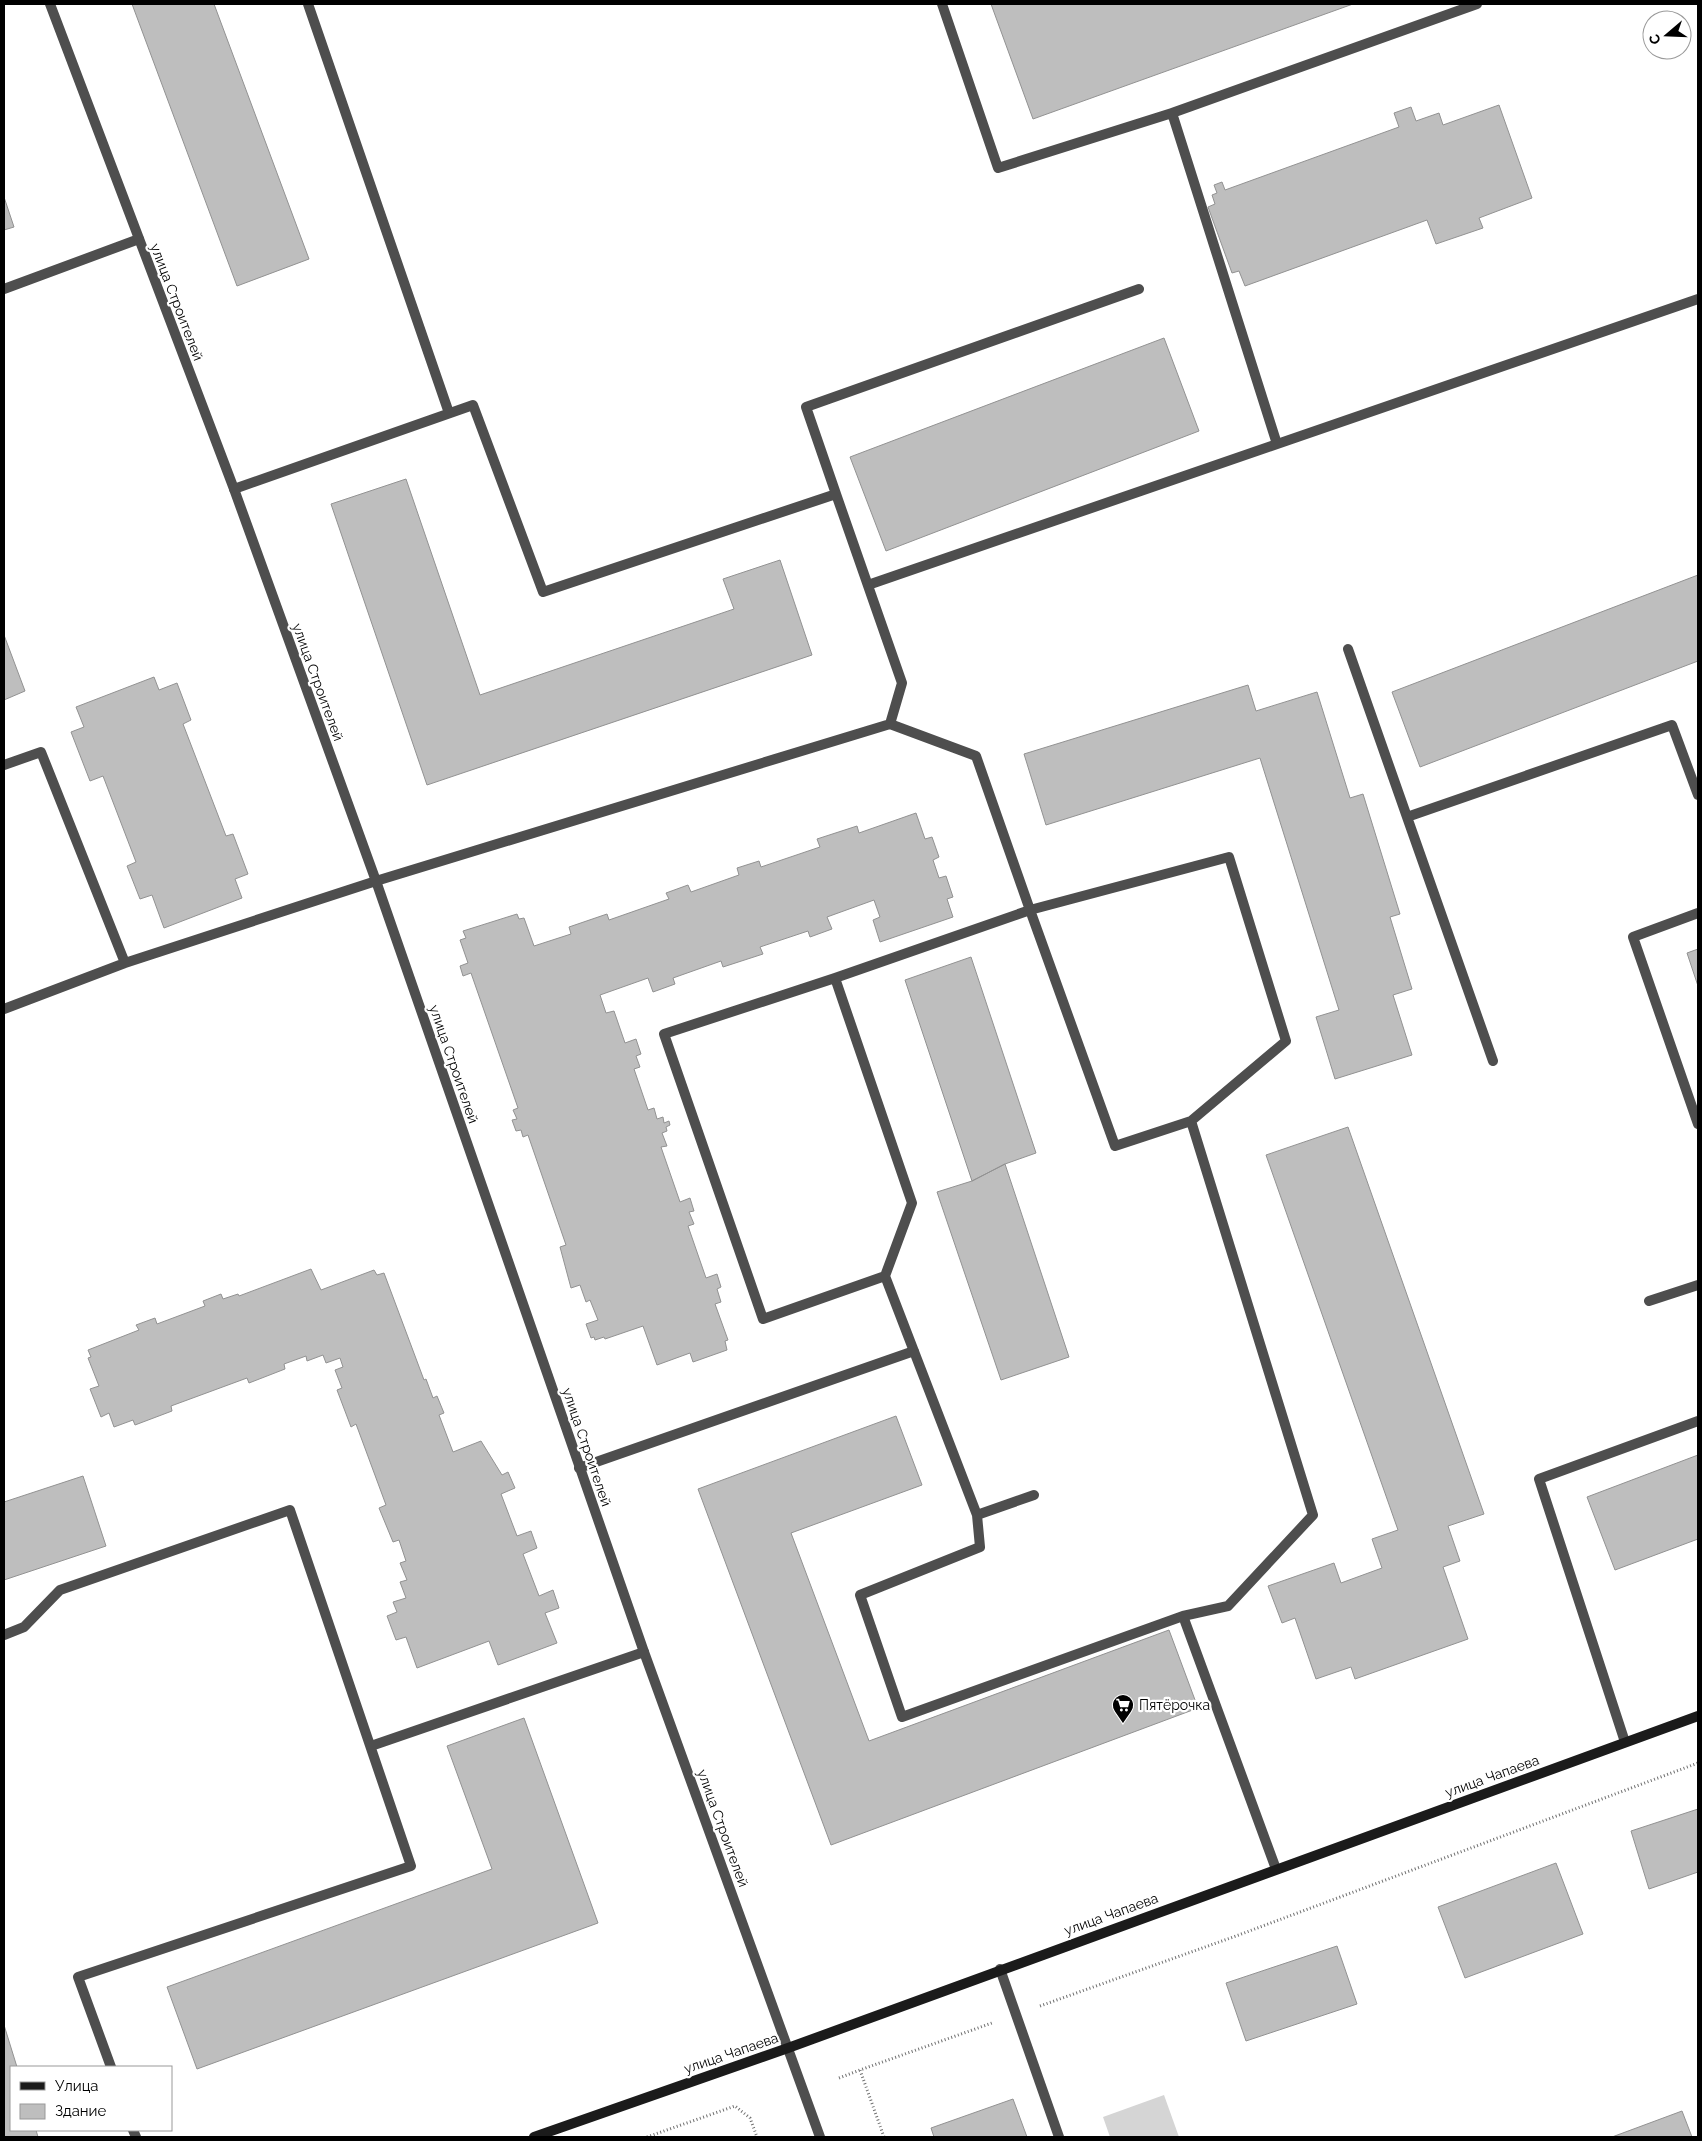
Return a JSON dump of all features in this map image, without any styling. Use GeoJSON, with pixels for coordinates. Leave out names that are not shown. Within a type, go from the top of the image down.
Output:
{"type":"FeatureCollection","features":[{"type":"Feature","properties":{"kind":"main road","name":"улица Чапаева"},"geometry":{"type":"LineString","coordinates":[[534,2137],[788,2048],[1000,1969],[1698,1716]]}},
{"type":"Feature","properties":{"kind":"street","name":"улица Строителей"},"geometry":{"type":"LineString","coordinates":[[50,4],[234,489],[376,881],[644,1652],[820,2137]]}},
{"type":"Feature","properties":{"kind":"street"},"geometry":{"type":"LineString","coordinates":[[308,4],[449,413]]}},
{"type":"Feature","properties":{"kind":"street"},"geometry":{"type":"LineString","coordinates":[[942,4],[998,168],[1172,113],[1478,4]]}},
{"type":"Feature","properties":{"kind":"street"},"geometry":{"type":"LineString","coordinates":[[1172,113],[1277,444]]}},
{"type":"Feature","properties":{"kind":"street"},"geometry":{"type":"LineString","coordinates":[[4,289],[139,239]]}},
{"type":"Feature","properties":{"kind":"street"},"geometry":{"type":"LineString","coordinates":[[890,724],[902,683],[806,407],[1140,289]]}},
{"type":"Feature","properties":{"kind":"street"},"geometry":{"type":"LineString","coordinates":[[868,585],[1698,299]]}},
{"type":"Feature","properties":{"kind":"street"},"geometry":{"type":"LineString","coordinates":[[234,489],[473,405],[543,592],[836,494]]}},
{"type":"Feature","properties":{"kind":"street"},"geometry":{"type":"LineString","coordinates":[[1348,649],[1493,1061]]}},
{"type":"Feature","properties":{"kind":"street"},"geometry":{"type":"LineString","coordinates":[[4,1009],[125,963],[376,881],[890,724],[976,756],[1030,910],[1115,1146],[1191,1121],[1286,1040],[1229,857],[1030,910],[835,978],[664,1034],[763,1319],[885,1276]]}},
{"type":"Feature","properties":{"kind":"street"},"geometry":{"type":"LineString","coordinates":[[1407,817],[1672,726],[1698,795]]}},
{"type":"Feature","properties":{"kind":"street"},"geometry":{"type":"LineString","coordinates":[[4,765],[41,752],[125,963]]}},
{"type":"Feature","properties":{"kind":"street"},"geometry":{"type":"LineString","coordinates":[[1698,913],[1633,937],[1698,1124]]}},
{"type":"Feature","properties":{"kind":"street"},"geometry":{"type":"LineString","coordinates":[[835,978],[912,1204],[885,1276],[977,1515],[980,1547],[860,1595],[902,1717],[1183,1616],[1228,1606],[1312,1514],[1191,1121]]}},
{"type":"Feature","properties":{"kind":"street"},"geometry":{"type":"LineString","coordinates":[[1649,1301],[1698,1285]]}},
{"type":"Feature","properties":{"kind":"street"},"geometry":{"type":"LineString","coordinates":[[579,1468],[914,1351]]}},
{"type":"Feature","properties":{"kind":"street"},"geometry":{"type":"LineString","coordinates":[[1625,1742],[1539,1478],[1698,1421]]}},
{"type":"Feature","properties":{"kind":"street"},"geometry":{"type":"LineString","coordinates":[[977,1515],[1034,1495]]}},
{"type":"Feature","properties":{"kind":"street"},"geometry":{"type":"LineString","coordinates":[[4,1635],[24,1628],[60,1590],[290,1510],[411,1866],[78,1977],[111,2066]]}},
{"type":"Feature","properties":{"kind":"street"},"geometry":{"type":"LineString","coordinates":[[1183,1616],[1276,1869]]}},
{"type":"Feature","properties":{"kind":"street"},"geometry":{"type":"LineString","coordinates":[[371,1746],[644,1652]]}},
{"type":"Feature","properties":{"kind":"street"},"geometry":{"type":"LineString","coordinates":[[1000,1969],[1059,2137]]}},
{"type":"Feature","properties":{"kind":"path"},"geometry":{"type":"LineString","coordinates":[[839,2078],[1236,1936],[1698,1763]]}},
{"type":"Feature","properties":{"kind":"path"},"geometry":{"type":"LineString","coordinates":[[860,2070],[884,2137]]}},
{"type":"Feature","properties":{"kind":"path"},"geometry":{"type":"LineString","coordinates":[[647,2137],[735,2106],[750,2118],[757,2137]]}},
{"type":"Feature","properties":{"kind":"shaded area"},"geometry":{"type":"Polygon","coordinates":[[[1164,2095],[1179,2137],[1110,2137],[1103,2117],[1164,2095]]]}},
{"type":"Feature","properties":{"kind":"building"},"geometry":{"type":"Polygon","coordinates":[[[132,4],[214,4],[309,259],[237,286],[132,4]]]}},
{"type":"Feature","properties":{"kind":"building"},"geometry":{"type":"Polygon","coordinates":[[[991,4],[1353,4],[1033,119],[991,4]]]}},
{"type":"Feature","properties":{"kind":"building"},"geometry":{"type":"Polygon","coordinates":[[[1499,105],[1532,198],[1479,218],[1483,228],[1436,244],[1427,220],[1245,286],[1239,271],[1232,273],[1208,207],[1215,204],[1212,195],[1217,193],[1214,185],[1222,182],[1225,190],[1399,127],[1394,113],[1411,107],[1416,121],[1439,113],[1443,125],[1499,105]]]}},
{"type":"Feature","properties":{"kind":"building"},"geometry":{"type":"Polygon","coordinates":[[[4,197],[14,227],[4,230],[4,197]]]}},
{"type":"Feature","properties":{"kind":"building"},"geometry":{"type":"Polygon","coordinates":[[[1164,338],[1199,431],[886,551],[850,457],[1164,338]]]}},
{"type":"Feature","properties":{"kind":"building"},"geometry":{"type":"Polygon","coordinates":[[[406,479],[480,695],[734,609],[723,579],[780,560],[812,655],[427,785],[331,504],[406,479]]]}},
{"type":"Feature","properties":{"kind":"building"},"geometry":{"type":"Polygon","coordinates":[[[1698,575],[1698,661],[1420,767],[1392,692],[1698,575]]]}},
{"type":"Feature","properties":{"kind":"building"},"geometry":{"type":"Polygon","coordinates":[[[4,635],[25,691],[4,700],[4,635]]]}},
{"type":"Feature","properties":{"kind":"building"},"geometry":{"type":"Polygon","coordinates":[[[154,677],[159,690],[177,683],[191,720],[183,724],[226,836],[233,834],[248,874],[235,879],[242,898],[164,928],[152,895],[140,899],[127,866],[136,862],[103,776],[90,781],[71,732],[84,727],[76,707],[154,677]]]}},
{"type":"Feature","properties":{"kind":"building"},"geometry":{"type":"Polygon","coordinates":[[[1248,685],[1256,711],[1317,692],[1350,798],[1363,794],[1400,914],[1390,917],[1412,989],[1393,995],[1412,1055],[1335,1079],[1316,1017],[1339,1010],[1260,758],[1046,825],[1024,754],[1248,685]]]}},
{"type":"Feature","properties":{"kind":"building"},"geometry":{"type":"Polygon","coordinates":[[[916,813],[925,839],[932,837],[939,857],[933,860],[939,878],[946,876],[953,897],[947,899],[953,917],[880,942],[873,920],[880,917],[874,900],[827,917],[832,929],[810,937],[808,931],[760,947],[763,954],[723,967],[721,961],[673,978],[675,984],[653,992],[648,978],[600,995],[606,1013],[614,1011],[625,1043],[636,1039],[641,1054],[636,1056],[640,1067],[634,1069],[648,1110],[654,1108],[657,1119],[663,1117],[664,1123],[669,1121],[670,1125],[666,1127],[667,1131],[662,1133],[667,1146],[661,1147],[680,1202],[690,1198],[694,1211],[689,1212],[694,1224],[688,1226],[706,1278],[717,1274],[721,1287],[717,1289],[721,1302],[715,1304],[728,1340],[725,1341],[727,1350],[693,1362],[690,1353],[657,1365],[643,1326],[605,1339],[604,1337],[595,1340],[594,1337],[591,1338],[586,1324],[598,1320],[590,1300],[586,1302],[580,1285],[571,1288],[560,1247],[566,1245],[528,1135],[523,1137],[521,1130],[516,1131],[512,1120],[517,1119],[513,1110],[518,1108],[471,973],[463,976],[460,966],[468,963],[460,940],[466,938],[463,931],[517,914],[519,919],[524,918],[534,946],[571,934],[569,927],[607,914],[609,920],[669,899],[666,893],[688,885],[691,892],[739,875],[737,868],[759,861],[761,867],[820,847],[817,839],[857,826],[859,833],[916,813]]]}},
{"type":"Feature","properties":{"kind":"building"},"geometry":{"type":"Polygon","coordinates":[[[1698,949],[1698,986],[1687,953],[1698,949]]]}},
{"type":"Feature","properties":{"kind":"building"},"geometry":{"type":"Polygon","coordinates":[[[971,957],[1036,1153],[1005,1164],[972,1181],[905,980],[971,957]]]}},
{"type":"Feature","properties":{"kind":"building"},"geometry":{"type":"Polygon","coordinates":[[[1348,1127],[1484,1514],[1448,1526],[1460,1561],[1443,1567],[1468,1639],[1355,1679],[1351,1667],[1316,1679],[1295,1618],[1282,1623],[1268,1586],[1334,1563],[1341,1583],[1382,1568],[1372,1539],[1398,1530],[1266,1155],[1348,1127]]]}},
{"type":"Feature","properties":{"kind":"building"},"geometry":{"type":"Polygon","coordinates":[[[1005,1164],[1069,1357],[1001,1380],[937,1192],[972,1181],[1005,1164]]]}},
{"type":"Feature","properties":{"kind":"building"},"geometry":{"type":"Polygon","coordinates":[[[311,1269],[321,1290],[374,1270],[377,1275],[384,1273],[424,1380],[426,1379],[433,1398],[437,1396],[444,1413],[439,1415],[453,1452],[481,1441],[502,1475],[508,1472],[515,1488],[501,1494],[517,1536],[531,1531],[537,1548],[523,1554],[539,1596],[553,1590],[559,1608],[545,1613],[557,1643],[498,1665],[489,1641],[417,1668],[406,1637],[396,1640],[387,1616],[397,1612],[393,1602],[406,1598],[400,1582],[407,1580],[400,1563],[406,1561],[399,1540],[393,1542],[379,1508],[386,1505],[356,1424],[351,1427],[337,1390],[342,1388],[335,1370],[343,1367],[340,1358],[326,1363],[323,1355],[307,1361],[306,1356],[284,1364],[285,1369],[249,1383],[247,1378],[171,1406],[172,1411],[135,1425],[133,1420],[114,1427],[109,1413],[101,1417],[90,1389],[99,1386],[88,1358],[91,1357],[88,1350],[139,1330],[136,1325],[155,1318],[157,1324],[205,1306],[203,1301],[221,1294],[223,1299],[238,1294],[239,1296],[311,1269]]]}},
{"type":"Feature","properties":{"kind":"building"},"geometry":{"type":"Polygon","coordinates":[[[896,1416],[922,1485],[791,1533],[869,1741],[1169,1630],[1198,1708],[831,1845],[698,1489],[896,1416]]]}},
{"type":"Feature","properties":{"kind":"building"},"geometry":{"type":"Polygon","coordinates":[[[1698,1455],[1698,1539],[1615,1570],[1587,1497],[1698,1455]]]}},
{"type":"Feature","properties":{"kind":"building"},"geometry":{"type":"Polygon","coordinates":[[[83,1476],[106,1546],[4,1580],[4,1502],[83,1476]]]}},
{"type":"Feature","properties":{"kind":"building"},"geometry":{"type":"Polygon","coordinates":[[[524,1718],[598,1923],[197,2069],[167,1987],[492,1869],[447,1746],[524,1718]]]}},
{"type":"Feature","properties":{"kind":"building"},"geometry":{"type":"Polygon","coordinates":[[[1698,1809],[1698,1872],[1649,1889],[1631,1831],[1698,1809]]]}},
{"type":"Feature","properties":{"kind":"building"},"geometry":{"type":"Polygon","coordinates":[[[1556,1863],[1583,1934],[1465,1978],[1438,1907],[1556,1863]]]}},
{"type":"Feature","properties":{"kind":"building"},"geometry":{"type":"Polygon","coordinates":[[[1337,1946],[1357,2004],[1246,2041],[1226,1983],[1337,1946]]]}},
{"type":"Feature","properties":{"kind":"building"},"geometry":{"type":"Polygon","coordinates":[[[4,2025],[17,2066],[10,2066],[10,2131],[36,2131],[38,2137],[4,2137],[4,2025]]]}},
{"type":"Feature","properties":{"kind":"building"},"geometry":{"type":"Polygon","coordinates":[[[1013,2099],[1027,2137],[934,2137],[931,2128],[1013,2099]]]}},
{"type":"Feature","properties":{"kind":"building"},"geometry":{"type":"Polygon","coordinates":[[[1682,2111],[1692,2137],[1612,2137],[1682,2111]]]}},
{"type":"Feature","properties":{"kind":"place","name":"Пятёрочка"},"geometry":{"type":"Point","coordinates":[1123,1724]}}]}
